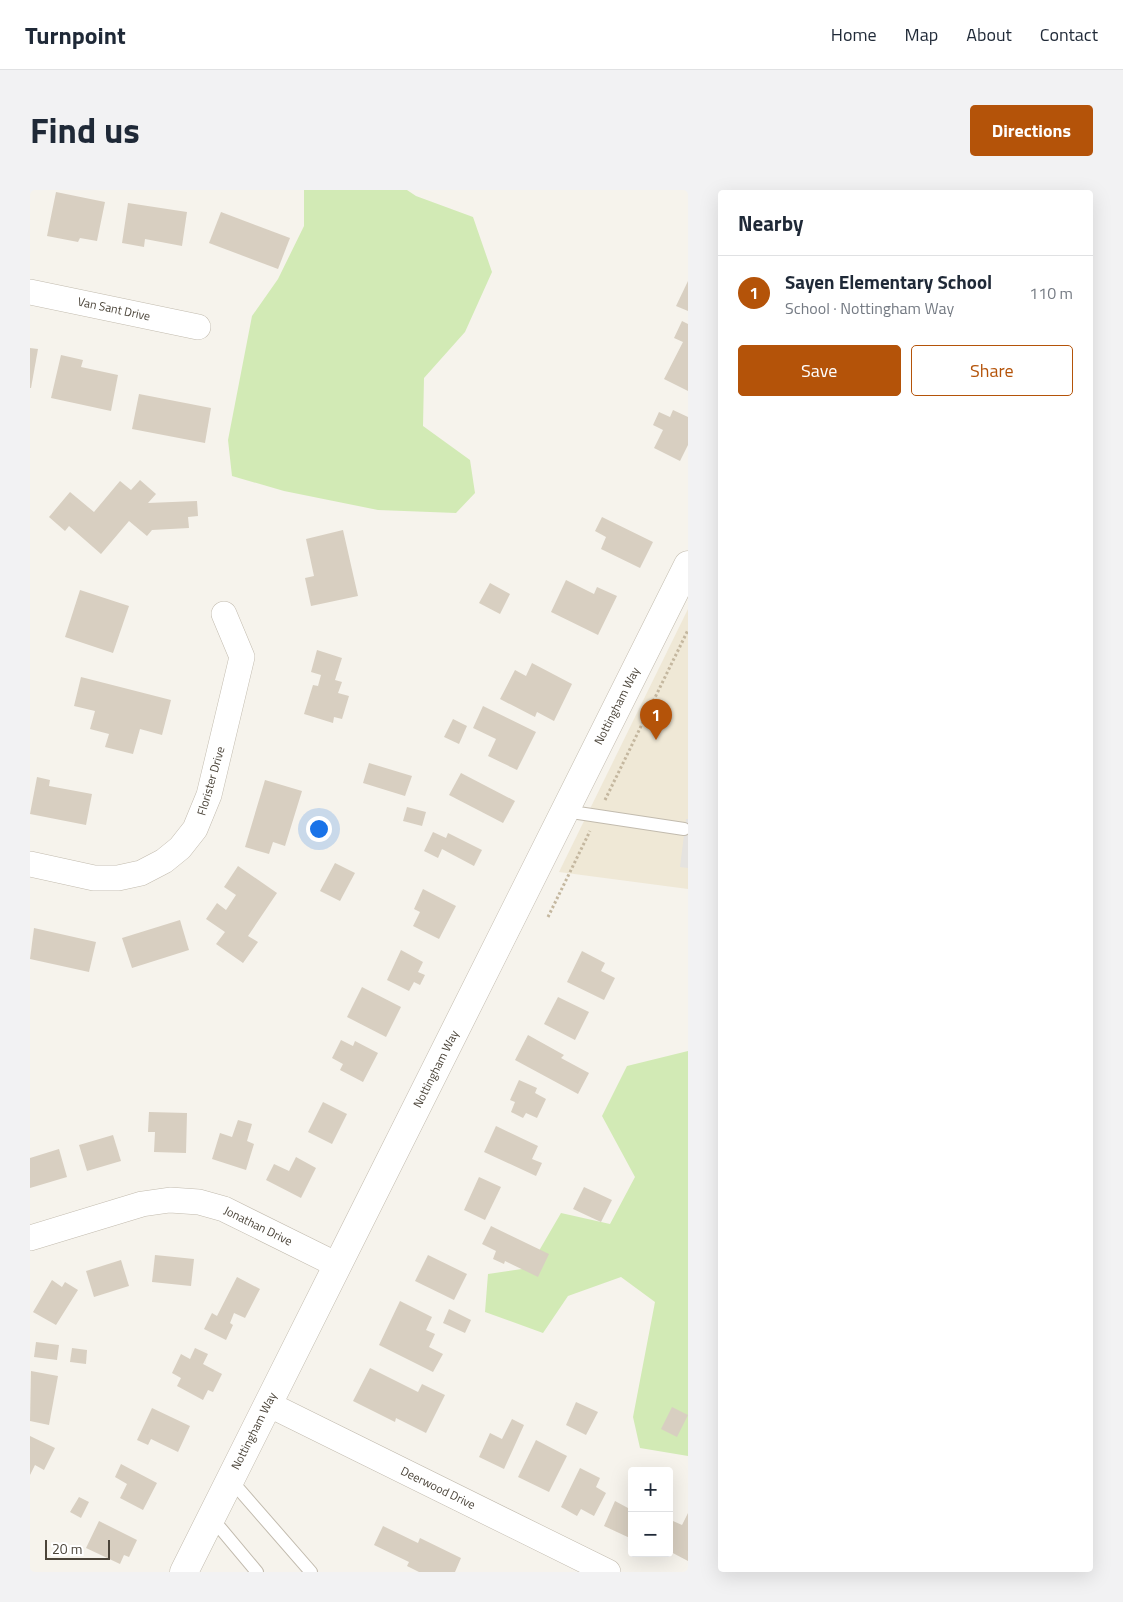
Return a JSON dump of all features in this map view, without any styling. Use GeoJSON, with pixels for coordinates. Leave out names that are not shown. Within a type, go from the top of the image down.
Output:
{"type":"FeatureCollection","features":[{"type":"Feature","properties":{"kind":"street","name":"Van Sant Drive"},"geometry":{"type":"LineString","coordinates":[[30,292],[198,327]]}},
{"type":"Feature","properties":{"kind":"street","name":"Nottingham Way"},"geometry":{"type":"LineString","coordinates":[[184,1572],[565,811],[686,576]]}},
{"type":"Feature","properties":{"kind":"street","name":"Florister Drive"},"geometry":{"type":"LineString","coordinates":[[30,864],[94,878],[118,878],[141,872],[164,861],[180,848],[195,830],[209,795],[242,657],[224,614]]}},
{"type":"Feature","properties":{"kind":"street","name":"Jonathan Drive"},"geometry":{"type":"LineString","coordinates":[[30,1238],[142,1204],[170,1200],[199,1202],[224,1209],[337,1265]]}},
{"type":"Feature","properties":{"kind":"street","name":"Deerwood Drive"},"geometry":{"type":"LineString","coordinates":[[268,1404],[608,1572]]}},
{"type":"Feature","properties":{"kind":"lane"},"geometry":{"type":"LineString","coordinates":[[565,811],[684,829]]}},
{"type":"Feature","properties":{"kind":"lane"},"geometry":{"type":"LineString","coordinates":[[230,1479],[312,1572]]}},
{"type":"Feature","properties":{"kind":"lane"},"geometry":{"type":"LineString","coordinates":[[211,1517],[256,1572]]}},
{"type":"Feature","properties":{"kind":"path"},"geometry":{"type":"LineString","coordinates":[[548,917],[688,630]]}},
{"type":"Feature","properties":{"kind":"shaded area"},"geometry":{"type":"Polygon","coordinates":[[[688,609],[688,889],[559,872],[688,609]]]}},
{"type":"Feature","properties":{"kind":"shaded area"},"geometry":{"type":"Polygon","coordinates":[[[686,819],[688,819],[688,868],[680,867],[686,819]]]}},
{"type":"Feature","properties":{"kind":"green space"},"geometry":{"type":"Polygon","coordinates":[[[304,190],[407,190],[416,196],[473,217],[492,272],[465,332],[424,378],[423,426],[470,460],[475,493],[456,513],[378,510],[284,491],[232,476],[228,440],[252,316],[278,279],[304,226],[304,190]]]}},
{"type":"Feature","properties":{"kind":"green space"},"geometry":{"type":"Polygon","coordinates":[[[688,1051],[688,1456],[640,1448],[633,1417],[655,1302],[621,1277],[568,1296],[543,1333],[485,1312],[488,1274],[529,1268],[561,1213],[610,1224],[635,1177],[602,1116],[627,1066],[688,1051]]]}},
{"type":"Feature","properties":{"kind":"building"},"geometry":{"type":"Polygon","coordinates":[[[56,192],[105,202],[97,241],[80,238],[78,242],[47,236],[56,192]]]}},
{"type":"Feature","properties":{"kind":"building"},"geometry":{"type":"Polygon","coordinates":[[[128,203],[187,212],[182,246],[145,239],[144,247],[122,243],[128,203]]]}},
{"type":"Feature","properties":{"kind":"building"},"geometry":{"type":"Polygon","coordinates":[[[221,212],[290,238],[278,269],[209,243],[221,212]]]}},
{"type":"Feature","properties":{"kind":"building"},"geometry":{"type":"Polygon","coordinates":[[[688,281],[688,311],[676,306],[688,281]]]}},
{"type":"Feature","properties":{"kind":"building"},"geometry":{"type":"Polygon","coordinates":[[[682,321],[688,324],[688,391],[664,379],[683,342],[674,338],[682,321]]]}},
{"type":"Feature","properties":{"kind":"building"},"geometry":{"type":"Polygon","coordinates":[[[30,348],[38,349],[31,388],[30,388],[30,348]]]}},
{"type":"Feature","properties":{"kind":"building"},"geometry":{"type":"Polygon","coordinates":[[[61,355],[83,360],[81,367],[118,375],[111,411],[51,398],[61,355]]]}},
{"type":"Feature","properties":{"kind":"building"},"geometry":{"type":"Polygon","coordinates":[[[139,394],[211,408],[205,443],[132,429],[139,394]]]}},
{"type":"Feature","properties":{"kind":"building"},"geometry":{"type":"Polygon","coordinates":[[[673,410],[688,417],[688,445],[680,461],[654,448],[663,430],[653,425],[659,412],[670,417],[673,410]]]}},
{"type":"Feature","properties":{"kind":"building"},"geometry":{"type":"Polygon","coordinates":[[[140,480],[156,494],[148,503],[197,501],[198,516],[188,517],[189,528],[152,530],[147,536],[129,521],[101,554],[69,526],[65,531],[49,517],[70,492],[94,512],[120,481],[131,490],[140,480]]]}},
{"type":"Feature","properties":{"kind":"building"},"geometry":{"type":"Polygon","coordinates":[[[602,517],[653,542],[640,568],[601,549],[606,537],[595,531],[602,517]]]}},
{"type":"Feature","properties":{"kind":"building"},"geometry":{"type":"Polygon","coordinates":[[[343,530],[358,596],[311,606],[305,578],[314,576],[306,539],[343,530]]]}},
{"type":"Feature","properties":{"kind":"building"},"geometry":{"type":"Polygon","coordinates":[[[566,580],[594,594],[597,587],[617,596],[598,635],[551,612],[566,580]]]}},
{"type":"Feature","properties":{"kind":"building"},"geometry":{"type":"Polygon","coordinates":[[[490,583],[510,594],[500,614],[479,603],[490,583]]]}},
{"type":"Feature","properties":{"kind":"building"},"geometry":{"type":"Polygon","coordinates":[[[80,590],[129,606],[113,653],[65,637],[80,590]]]}},
{"type":"Feature","properties":{"kind":"building"},"geometry":{"type":"Polygon","coordinates":[[[317,650],[342,658],[335,680],[342,682],[338,693],[349,696],[342,719],[334,717],[333,723],[304,714],[313,685],[318,686],[321,675],[311,672],[317,650]]]}},
{"type":"Feature","properties":{"kind":"building"},"geometry":{"type":"Polygon","coordinates":[[[532,663],[572,684],[554,721],[537,712],[535,717],[500,699],[515,670],[526,676],[532,663]]]}},
{"type":"Feature","properties":{"kind":"building"},"geometry":{"type":"Polygon","coordinates":[[[81,677],[171,700],[162,735],[140,729],[133,754],[105,747],[109,734],[90,729],[95,711],[74,706],[81,677]]]}},
{"type":"Feature","properties":{"kind":"building"},"geometry":{"type":"Polygon","coordinates":[[[483,706],[536,732],[517,770],[488,756],[496,739],[473,728],[483,706]]]}},
{"type":"Feature","properties":{"kind":"building"},"geometry":{"type":"Polygon","coordinates":[[[453,719],[467,726],[459,744],[444,737],[453,719]]]}},
{"type":"Feature","properties":{"kind":"building"},"geometry":{"type":"Polygon","coordinates":[[[369,763],[412,776],[405,796],[363,783],[369,763]]]}},
{"type":"Feature","properties":{"kind":"building"},"geometry":{"type":"Polygon","coordinates":[[[461,773],[515,801],[503,823],[449,795],[461,773]]]}},
{"type":"Feature","properties":{"kind":"building"},"geometry":{"type":"Polygon","coordinates":[[[37,777],[50,780],[49,786],[92,794],[86,825],[30,814],[37,777]]]}},
{"type":"Feature","properties":{"kind":"building"},"geometry":{"type":"Polygon","coordinates":[[[265,780],[302,791],[285,846],[273,842],[269,854],[245,847],[265,780]]]}},
{"type":"Feature","properties":{"kind":"building"},"geometry":{"type":"Polygon","coordinates":[[[407,807],[426,812],[422,826],[403,821],[407,807]]]}},
{"type":"Feature","properties":{"kind":"building"},"geometry":{"type":"Polygon","coordinates":[[[433,832],[446,838],[448,833],[482,850],[474,866],[442,849],[438,858],[424,851],[433,832]]]}},
{"type":"Feature","properties":{"kind":"building"},"geometry":{"type":"Polygon","coordinates":[[[335,863],[355,873],[340,901],[320,891],[335,863]]]}},
{"type":"Feature","properties":{"kind":"building"},"geometry":{"type":"Polygon","coordinates":[[[238,866],[277,893],[248,936],[258,942],[243,963],[216,944],[225,932],[206,919],[217,903],[226,910],[236,895],[224,887],[238,866]]]}},
{"type":"Feature","properties":{"kind":"building"},"geometry":{"type":"Polygon","coordinates":[[[423,889],[456,906],[439,939],[413,926],[420,912],[414,909],[423,889]]]}},
{"type":"Feature","properties":{"kind":"building"},"geometry":{"type":"Polygon","coordinates":[[[180,920],[189,950],[132,968],[122,938],[180,920]]]}},
{"type":"Feature","properties":{"kind":"building"},"geometry":{"type":"Polygon","coordinates":[[[34,928],[96,942],[89,972],[30,959],[34,928]]]}},
{"type":"Feature","properties":{"kind":"building"},"geometry":{"type":"Polygon","coordinates":[[[401,950],[423,962],[418,972],[425,975],[420,985],[414,982],[409,991],[387,980],[401,950]]]}},
{"type":"Feature","properties":{"kind":"building"},"geometry":{"type":"Polygon","coordinates":[[[582,951],[605,963],[601,971],[615,978],[604,1000],[567,982],[582,951]]]}},
{"type":"Feature","properties":{"kind":"building"},"geometry":{"type":"Polygon","coordinates":[[[362,987],[401,1007],[386,1037],[347,1017],[362,987]]]}},
{"type":"Feature","properties":{"kind":"building"},"geometry":{"type":"Polygon","coordinates":[[[558,997],[589,1012],[575,1040],[544,1024],[558,997]]]}},
{"type":"Feature","properties":{"kind":"building"},"geometry":{"type":"Polygon","coordinates":[[[528,1035],[564,1055],[561,1058],[589,1073],[578,1094],[515,1060],[528,1035]]]}},
{"type":"Feature","properties":{"kind":"building"},"geometry":{"type":"Polygon","coordinates":[[[341,1040],[353,1046],[355,1041],[378,1053],[363,1082],[340,1070],[343,1064],[332,1058],[341,1040]]]}},
{"type":"Feature","properties":{"kind":"building"},"geometry":{"type":"Polygon","coordinates":[[[519,1080],[537,1088],[535,1093],[546,1099],[537,1118],[526,1113],[523,1118],[511,1112],[515,1102],[510,1100],[519,1080]]]}},
{"type":"Feature","properties":{"kind":"building"},"geometry":{"type":"Polygon","coordinates":[[[323,1102],[347,1114],[332,1144],[308,1132],[323,1102]]]}},
{"type":"Feature","properties":{"kind":"building"},"geometry":{"type":"Polygon","coordinates":[[[149,1112],[187,1113],[186,1153],[154,1152],[155,1132],[148,1132],[149,1112]]]}},
{"type":"Feature","properties":{"kind":"building"},"geometry":{"type":"Polygon","coordinates":[[[238,1120],[252,1124],[247,1141],[254,1144],[246,1170],[212,1159],[220,1133],[232,1137],[238,1120]]]}},
{"type":"Feature","properties":{"kind":"building"},"geometry":{"type":"Polygon","coordinates":[[[496,1126],[538,1146],[532,1159],[542,1163],[536,1176],[484,1152],[496,1126]]]}},
{"type":"Feature","properties":{"kind":"building"},"geometry":{"type":"Polygon","coordinates":[[[113,1135],[121,1161],[87,1171],[79,1145],[113,1135]]]}},
{"type":"Feature","properties":{"kind":"building"},"geometry":{"type":"Polygon","coordinates":[[[59,1149],[67,1177],[30,1188],[30,1158],[59,1149]]]}},
{"type":"Feature","properties":{"kind":"building"},"geometry":{"type":"Polygon","coordinates":[[[296,1157],[316,1168],[301,1198],[266,1180],[274,1164],[289,1171],[296,1157]]]}},
{"type":"Feature","properties":{"kind":"building"},"geometry":{"type":"Polygon","coordinates":[[[479,1177],[501,1187],[485,1220],[464,1210],[479,1177]]]}},
{"type":"Feature","properties":{"kind":"building"},"geometry":{"type":"Polygon","coordinates":[[[584,1187],[612,1200],[601,1222],[573,1209],[584,1187]]]}},
{"type":"Feature","properties":{"kind":"building"},"geometry":{"type":"Polygon","coordinates":[[[491,1226],[549,1254],[538,1277],[505,1261],[504,1264],[493,1259],[496,1251],[482,1244],[491,1226]]]}},
{"type":"Feature","properties":{"kind":"building"},"geometry":{"type":"Polygon","coordinates":[[[155,1255],[194,1259],[191,1286],[152,1282],[155,1255]]]}},
{"type":"Feature","properties":{"kind":"building"},"geometry":{"type":"Polygon","coordinates":[[[428,1255],[467,1274],[454,1300],[415,1281],[428,1255]]]}},
{"type":"Feature","properties":{"kind":"building"},"geometry":{"type":"Polygon","coordinates":[[[121,1260],[129,1286],[94,1297],[86,1271],[121,1260]]]}},
{"type":"Feature","properties":{"kind":"building"},"geometry":{"type":"Polygon","coordinates":[[[237,1277],[260,1289],[245,1318],[234,1313],[230,1323],[233,1325],[226,1340],[204,1329],[212,1313],[217,1316],[237,1277]]]}},
{"type":"Feature","properties":{"kind":"building"},"geometry":{"type":"Polygon","coordinates":[[[52,1280],[62,1287],[65,1282],[78,1290],[56,1325],[33,1312],[52,1280]]]}},
{"type":"Feature","properties":{"kind":"building"},"geometry":{"type":"Polygon","coordinates":[[[400,1301],[432,1317],[426,1330],[435,1334],[429,1347],[443,1354],[433,1372],[379,1345],[400,1301]]]}},
{"type":"Feature","properties":{"kind":"building"},"geometry":{"type":"Polygon","coordinates":[[[449,1309],[471,1320],[465,1333],[443,1323],[449,1309]]]}},
{"type":"Feature","properties":{"kind":"building"},"geometry":{"type":"Polygon","coordinates":[[[36,1342],[59,1345],[57,1360],[34,1357],[36,1342]]]}},
{"type":"Feature","properties":{"kind":"building"},"geometry":{"type":"Polygon","coordinates":[[[72,1348],[87,1350],[86,1364],[70,1362],[72,1348]]]}},
{"type":"Feature","properties":{"kind":"building"},"geometry":{"type":"Polygon","coordinates":[[[195,1348],[208,1354],[203,1364],[222,1374],[213,1392],[208,1390],[203,1400],[177,1386],[181,1378],[172,1373],[181,1354],[190,1359],[195,1348]]]}},
{"type":"Feature","properties":{"kind":"building"},"geometry":{"type":"Polygon","coordinates":[[[370,1368],[418,1392],[422,1384],[445,1395],[426,1433],[396,1418],[395,1422],[353,1401],[370,1368]]]}},
{"type":"Feature","properties":{"kind":"building"},"geometry":{"type":"Polygon","coordinates":[[[31,1371],[58,1376],[49,1425],[30,1421],[31,1371]]]}},
{"type":"Feature","properties":{"kind":"building"},"geometry":{"type":"Polygon","coordinates":[[[576,1402],[598,1412],[586,1435],[566,1425],[576,1402]]]}},
{"type":"Feature","properties":{"kind":"building"},"geometry":{"type":"Polygon","coordinates":[[[672,1407],[688,1415],[677,1437],[661,1429],[672,1407]]]}},
{"type":"Feature","properties":{"kind":"building"},"geometry":{"type":"Polygon","coordinates":[[[152,1408],[190,1426],[178,1452],[151,1439],[148,1445],[137,1440],[152,1408]]]}},
{"type":"Feature","properties":{"kind":"building"},"geometry":{"type":"Polygon","coordinates":[[[512,1419],[524,1425],[504,1469],[479,1457],[490,1433],[502,1439],[512,1419]]]}},
{"type":"Feature","properties":{"kind":"building"},"geometry":{"type":"Polygon","coordinates":[[[30,1436],[55,1448],[44,1470],[35,1465],[30,1475],[30,1436]]]}},
{"type":"Feature","properties":{"kind":"building"},"geometry":{"type":"Polygon","coordinates":[[[536,1440],[567,1456],[549,1492],[518,1477],[536,1440]]]}},
{"type":"Feature","properties":{"kind":"building"},"geometry":{"type":"Polygon","coordinates":[[[121,1464],[157,1483],[143,1510],[120,1498],[127,1484],[115,1477],[121,1464]]]}},
{"type":"Feature","properties":{"kind":"building"},"geometry":{"type":"Polygon","coordinates":[[[580,1468],[600,1478],[596,1487],[606,1493],[594,1516],[581,1509],[577,1516],[561,1507],[580,1468]]]}},
{"type":"Feature","properties":{"kind":"building"},"geometry":{"type":"Polygon","coordinates":[[[79,1497],[89,1502],[81,1518],[70,1512],[79,1497]]]}},
{"type":"Feature","properties":{"kind":"building"},"geometry":{"type":"Polygon","coordinates":[[[615,1501],[628,1508],[628,1537],[604,1526],[615,1501]]]}},
{"type":"Feature","properties":{"kind":"building"},"geometry":{"type":"Polygon","coordinates":[[[688,1513],[688,1561],[673,1553],[673,1521],[682,1525],[688,1513]]]}},
{"type":"Feature","properties":{"kind":"building"},"geometry":{"type":"Polygon","coordinates":[[[99,1521],[137,1540],[129,1557],[124,1555],[120,1564],[86,1548],[99,1521]]]}},
{"type":"Feature","properties":{"kind":"building"},"geometry":{"type":"Polygon","coordinates":[[[383,1526],[418,1543],[420,1538],[461,1558],[455,1572],[419,1572],[407,1566],[409,1562],[374,1545],[383,1526]]]}},
{"type":"Feature","properties":{"kind":"place","name":"Sayen Elementary School"},"geometry":{"type":"Point","coordinates":[656,740]}}]}
